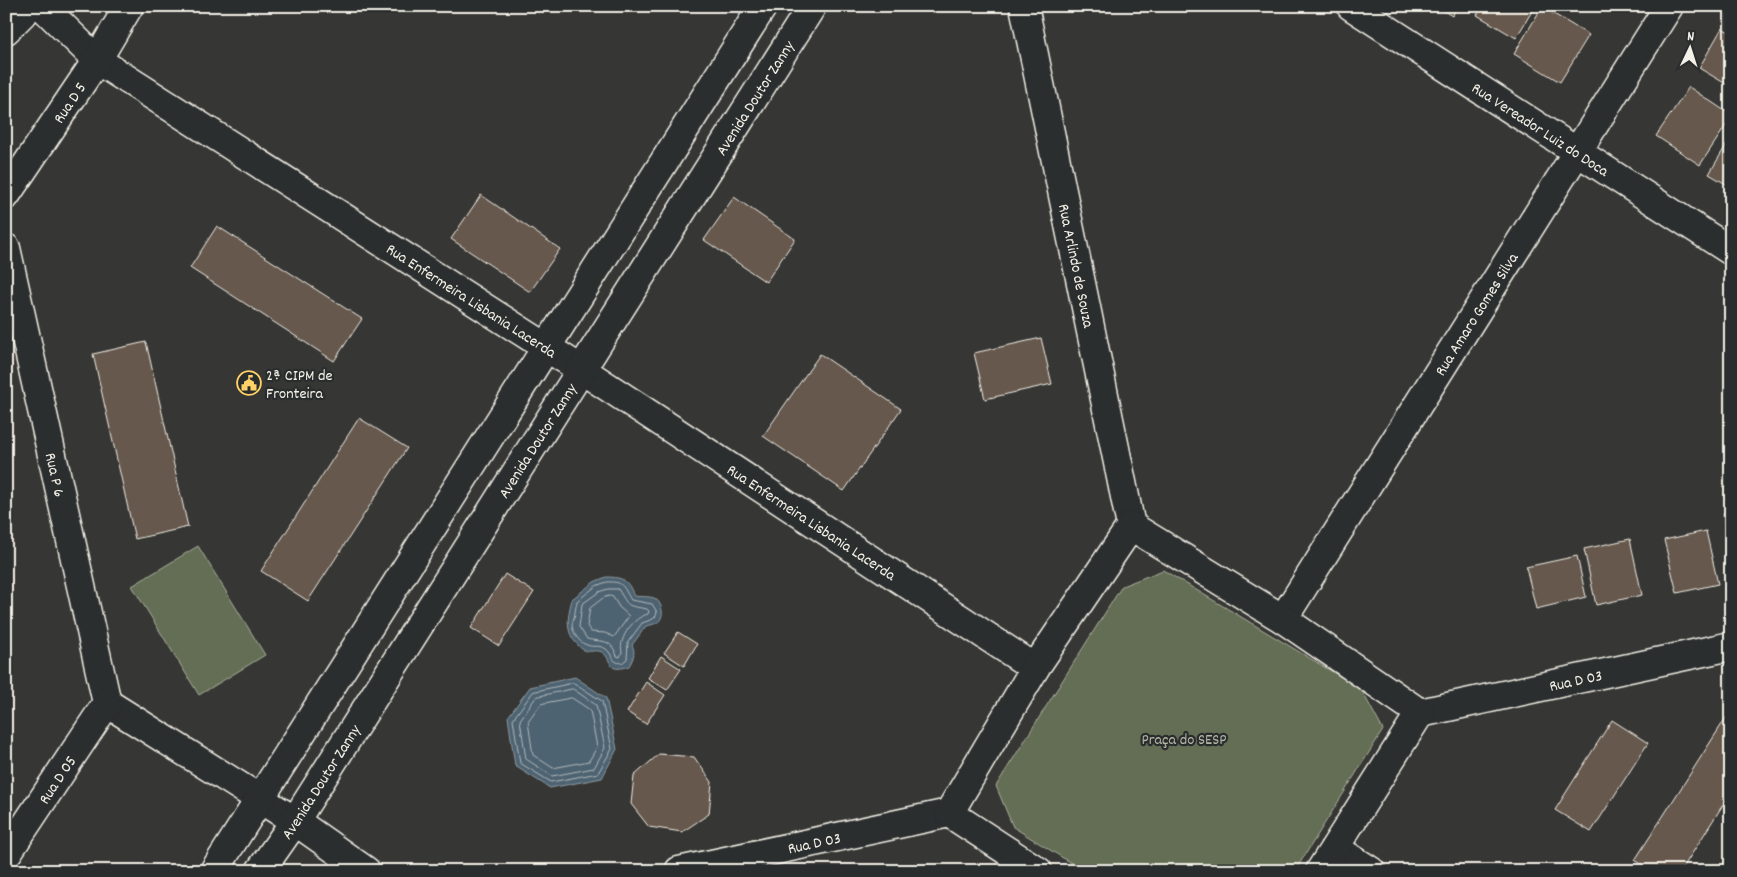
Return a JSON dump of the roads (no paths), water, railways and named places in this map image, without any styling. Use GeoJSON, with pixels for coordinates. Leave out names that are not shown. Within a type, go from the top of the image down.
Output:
{"type":"FeatureCollection","features":[{"type":"Feature","properties":{"kind":"street"},"geometry":{"type":"LineString","coordinates":[[6,30],[30,6]]}},
{"type":"Feature","properties":{"kind":"street","name":"Rua Enfermeira Lisbania Lacerda"},"geometry":{"type":"LineString","coordinates":[[42,6],[96,60],[582,370],[1035,668]]}},
{"type":"Feature","properties":{"kind":"street","name":"Rua D 5"},"geometry":{"type":"LineString","coordinates":[[6,194],[96,60],[129,6]]}},
{"type":"Feature","properties":{"kind":"street"},"geometry":{"type":"LineString","coordinates":[[214,871],[763,6]]}},
{"type":"Feature","properties":{"kind":"street","name":"Avenida Doutor Zanny"},"geometry":{"type":"LineString","coordinates":[[260,871],[295,821],[812,6]]}},
{"type":"Feature","properties":{"kind":"street","name":"Rua Arlindo de Souza"},"geometry":{"type":"LineString","coordinates":[[1024,6],[1132,526]]}},
{"type":"Feature","properties":{"kind":"street","name":"Rua Vereador Luiz do Doca"},"geometry":{"type":"LineString","coordinates":[[1351,6],[1731,251]]}},
{"type":"Feature","properties":{"kind":"street","name":"Rua Amaro Gomes Silva"},"geometry":{"type":"LineString","coordinates":[[1282,619],[1669,6]]}},
{"type":"Feature","properties":{"kind":"street","name":"Rua P 6"},"geometry":{"type":"LineString","coordinates":[[6,248],[107,703]]}},
{"type":"Feature","properties":{"kind":"street"},"geometry":{"type":"LineString","coordinates":[[1038,871],[949,813],[1035,668],[1132,526],[1282,619],[1420,713],[1320,871]]}},
{"type":"Feature","properties":{"kind":"street","name":"Rua D 03"},"geometry":{"type":"LineString","coordinates":[[1420,713],[1731,646]]}},
{"type":"Feature","properties":{"kind":"street"},"geometry":{"type":"LineString","coordinates":[[107,703],[260,798],[366,871]]}},
{"type":"Feature","properties":{"kind":"street","name":"Rua D 05"},"geometry":{"type":"LineString","coordinates":[[7,854],[107,703]]}},
{"type":"Feature","properties":{"kind":"street","name":"Rua D 03"},"geometry":{"type":"LineString","coordinates":[[679,871],[949,813]]}},
{"type":"Feature","properties":{"kind":"street"},"geometry":{"type":"LineString","coordinates":[[1335,848],[1371,871]]}},
{"type":"Feature","properties":{"kind":"water"},"geometry":{"type":"Polygon","coordinates":[[[606,577],[624,580],[634,596],[654,598],[659,602],[662,611],[660,620],[646,626],[632,645],[634,653],[632,661],[629,666],[622,668],[613,667],[601,652],[587,651],[581,648],[574,640],[569,629],[568,617],[572,599],[594,582],[606,577]]]}},
{"type":"Feature","properties":{"kind":"water"},"geometry":{"type":"Polygon","coordinates":[[[575,677],[606,698],[617,749],[602,778],[550,788],[515,766],[508,717],[530,687],[575,677]]]}},
{"type":"Feature","properties":{"kind":"place","name":"2ª CIPM de Fronteira"},"geometry":{"type":"Point","coordinates":[249,383]}},
{"type":"Feature","properties":{"kind":"park label","name":"Praça do SESP"},"geometry":{"type":"Point","coordinates":[1184,738]}}]}
